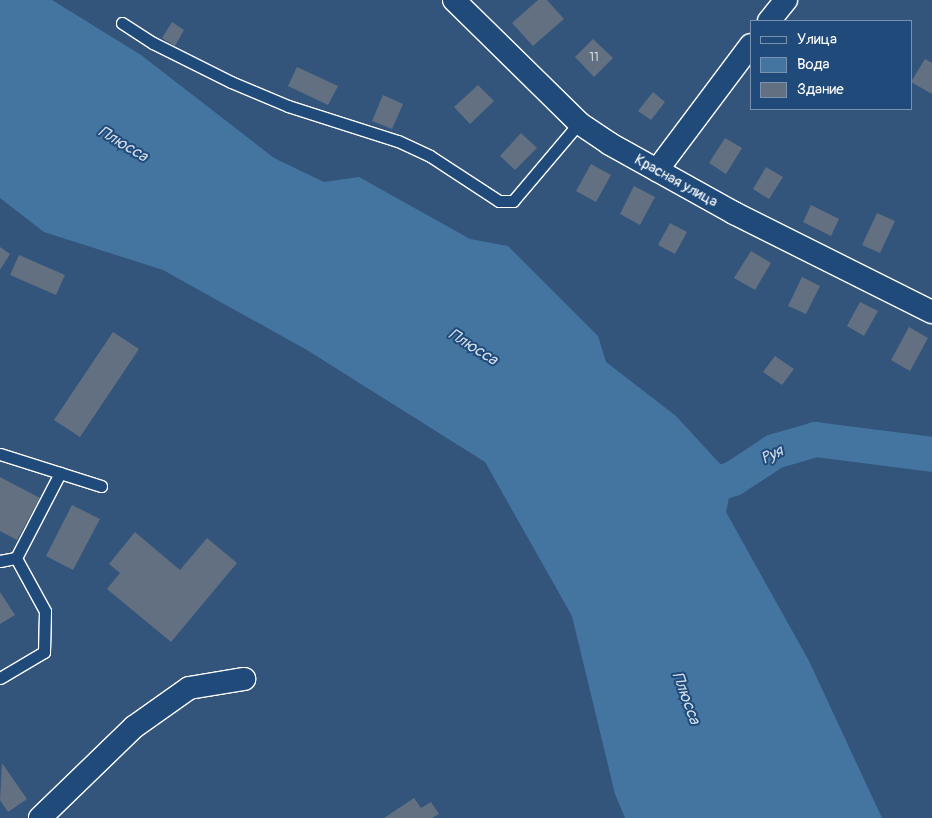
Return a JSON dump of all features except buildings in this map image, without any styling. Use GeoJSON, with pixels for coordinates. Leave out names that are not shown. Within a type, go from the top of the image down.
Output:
{"type":"FeatureCollection","features":[{"type":"Feature","properties":{"kind":"street","name":"Красная улица"},"geometry":{"type":"LineString","coordinates":[[454,0],[578,123],[734,213],[932,312]]}},
{"type":"Feature","properties":{"kind":"street"},"geometry":{"type":"LineString","coordinates":[[770,20],[786,0]]}},
{"type":"Feature","properties":{"kind":"street"},"geometry":{"type":"LineString","coordinates":[[657,170],[750,46]]}},
{"type":"Feature","properties":{"kind":"street"},"geometry":{"type":"LineString","coordinates":[[40,818],[134,728],[189,688],[244,679]]}},
{"type":"Feature","properties":{"kind":"lane"},"geometry":{"type":"LineString","coordinates":[[122,23],[153,43],[231,82],[288,106],[398,141],[430,156],[499,201],[513,201],[578,123]]}},
{"type":"Feature","properties":{"kind":"lane"},"geometry":{"type":"LineString","coordinates":[[0,454],[101,486]]}},
{"type":"Feature","properties":{"kind":"lane"},"geometry":{"type":"LineString","coordinates":[[16,558],[60,474]]}},
{"type":"Feature","properties":{"kind":"lane"},"geometry":{"type":"LineString","coordinates":[[0,561],[16,558]]}},
{"type":"Feature","properties":{"kind":"lane"},"geometry":{"type":"LineString","coordinates":[[0,678],[44,652],[45,611],[16,558]]}},
{"type":"Feature","properties":{"kind":"water","name":"Плюсса"},"geometry":{"type":"Polygon","coordinates":[[[0,0],[52,0],[141,55],[274,158],[324,182],[359,177],[470,239],[508,246],[598,336],[606,362],[676,416],[733,478],[726,512],[809,661],[882,818],[625,818],[615,794],[572,616],[485,462],[307,350],[163,270],[44,232],[0,198],[0,0]]]}},
{"type":"Feature","properties":{"kind":"waterway","name":"Руя"},"geometry":{"type":"LineString","coordinates":[[686,493],[733,478],[774,451],[815,439],[932,454]]}}]}
